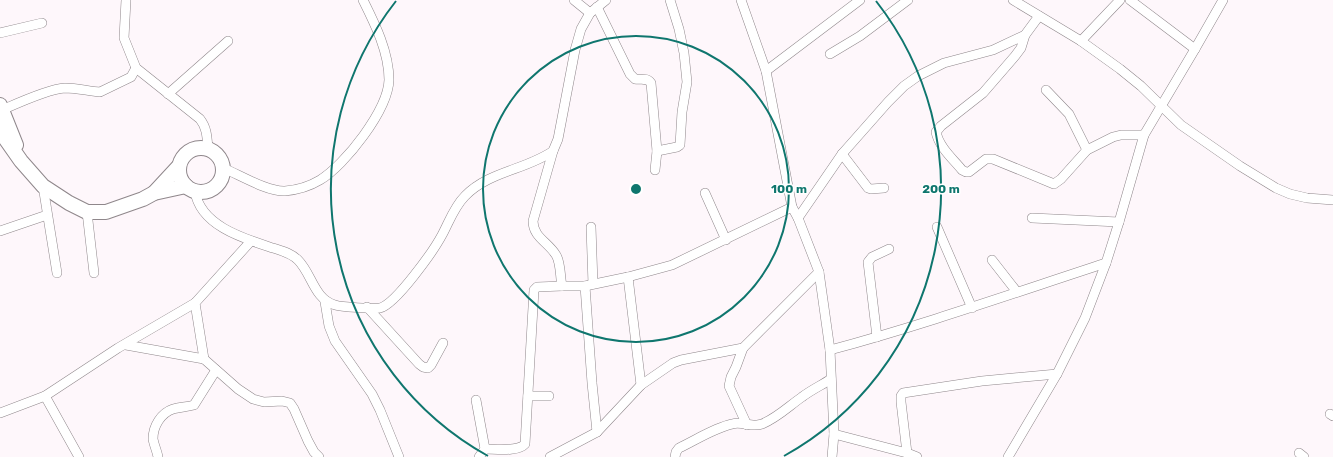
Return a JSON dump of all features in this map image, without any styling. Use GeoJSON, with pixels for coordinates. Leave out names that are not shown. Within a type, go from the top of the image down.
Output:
{"type":"FeatureCollection","features":[{"type":"Feature","properties":{"kind":"main road"},"geometry":{"type":"LineString","coordinates":[[1,107],[21,161]]}},
{"type":"Feature","properties":{"kind":"main road"},"geometry":{"type":"LineString","coordinates":[[0,131],[21,161],[43,186],[69,203],[87,212],[106,212],[143,199],[154,193],[179,166],[184,156],[188,152],[197,148],[208,148],[217,154],[222,163],[222,179],[215,187],[205,192],[190,188],[154,193]]}},
{"type":"Feature","properties":{"kind":"main road"},"geometry":{"type":"LineString","coordinates":[[179,166],[180,177],[190,188]]}},
{"type":"Feature","properties":{"kind":"street"},"geometry":{"type":"LineString","coordinates":[[126,0],[124,38],[136,68],[200,118],[207,132],[208,148]]}},
{"type":"Feature","properties":{"kind":"street"},"geometry":{"type":"LineString","coordinates":[[223,168],[271,189],[285,191],[305,188],[320,180],[336,167],[351,151],[365,133],[376,115],[385,98],[389,80],[386,60],[378,29],[363,0]]}},
{"type":"Feature","properties":{"kind":"street"},"geometry":{"type":"LineString","coordinates":[[574,0],[590,13]]}},
{"type":"Feature","properties":{"kind":"street"},"geometry":{"type":"LineString","coordinates":[[562,286],[558,259],[536,233],[533,228],[533,221],[553,151],[558,139],[575,50],[581,29],[590,13],[606,0]]}},
{"type":"Feature","properties":{"kind":"street"},"geometry":{"type":"LineString","coordinates":[[657,151],[680,145],[682,112],[687,82],[684,53],[679,29],[670,0]]}},
{"type":"Feature","properties":{"kind":"street"},"geometry":{"type":"LineString","coordinates":[[741,0],[766,70],[792,207],[798,218],[819,272],[830,350],[834,434],[832,457]]}},
{"type":"Feature","properties":{"kind":"street"},"geometry":{"type":"LineString","coordinates":[[766,70],[860,0]]}},
{"type":"Feature","properties":{"kind":"street"},"geometry":{"type":"LineString","coordinates":[[830,54],[860,36],[908,0]]}},
{"type":"Feature","properties":{"kind":"street"},"geometry":{"type":"LineString","coordinates":[[1013,0],[1081,42],[1120,69],[1141,86],[1181,125],[1214,149],[1276,188],[1290,194],[1307,198],[1333,200]]}},
{"type":"Feature","properties":{"kind":"street"},"geometry":{"type":"LineString","coordinates":[[1081,42],[1120,0]]}},
{"type":"Feature","properties":{"kind":"street"},"geometry":{"type":"LineString","coordinates":[[1130,0],[1195,49]]}},
{"type":"Feature","properties":{"kind":"street"},"geometry":{"type":"LineString","coordinates":[[1008,457],[1057,374],[1085,318],[1106,263],[1144,135],[1223,0]]}},
{"type":"Feature","properties":{"kind":"street"},"geometry":{"type":"LineString","coordinates":[[598,7],[630,74],[635,79],[646,79],[651,83],[657,151],[655,170]]}},
{"type":"Feature","properties":{"kind":"street"},"geometry":{"type":"LineString","coordinates":[[1039,16],[1025,35],[1021,48],[983,93],[941,126],[936,132],[937,137],[945,150],[962,170],[969,172],[986,159],[993,158],[1054,184],[1061,179],[1087,150],[1113,137],[1121,135],[1144,135]]}},
{"type":"Feature","properties":{"kind":"street"},"geometry":{"type":"LineString","coordinates":[[0,33],[42,23]]}},
{"type":"Feature","properties":{"kind":"street"},"geometry":{"type":"LineString","coordinates":[[798,218],[842,154],[904,86],[918,76],[944,63],[992,50],[1025,35]]}},
{"type":"Feature","properties":{"kind":"street"},"geometry":{"type":"LineString","coordinates":[[168,94],[228,41]]}},
{"type":"Feature","properties":{"kind":"street"},"geometry":{"type":"LineString","coordinates":[[1,107],[59,89],[91,90],[100,92],[131,77],[136,68]]}},
{"type":"Feature","properties":{"kind":"street"},"geometry":{"type":"LineString","coordinates":[[1046,90],[1069,114],[1087,150]]}},
{"type":"Feature","properties":{"kind":"street"},"geometry":{"type":"LineString","coordinates":[[325,302],[336,306],[380,308],[394,299],[408,284],[441,237],[454,211],[464,196],[478,185],[493,177],[543,158],[553,151]]}},
{"type":"Feature","properties":{"kind":"street"},"geometry":{"type":"LineString","coordinates":[[842,154],[868,188],[884,188]]}},
{"type":"Feature","properties":{"kind":"street"},"geometry":{"type":"LineString","coordinates":[[43,186],[58,273]]}},
{"type":"Feature","properties":{"kind":"street"},"geometry":{"type":"LineString","coordinates":[[190,188],[196,201],[207,215],[222,228],[251,241],[289,253],[298,260],[325,302],[329,326],[335,341],[372,394],[399,457]]}},
{"type":"Feature","properties":{"kind":"street"},"geometry":{"type":"LineString","coordinates":[[704,193],[726,240]]}},
{"type":"Feature","properties":{"kind":"street"},"geometry":{"type":"LineString","coordinates":[[485,449],[516,449],[522,448],[525,444],[534,290],[537,287],[589,285],[628,277],[672,265],[792,207]]}},
{"type":"Feature","properties":{"kind":"street"},"geometry":{"type":"LineString","coordinates":[[87,212],[94,273]]}},
{"type":"Feature","properties":{"kind":"street"},"geometry":{"type":"LineString","coordinates":[[0,231],[47,215]]}},
{"type":"Feature","properties":{"kind":"street"},"geometry":{"type":"LineString","coordinates":[[1032,218],[1119,222]]}},
{"type":"Feature","properties":{"kind":"street"},"geometry":{"type":"LineString","coordinates":[[591,227],[589,285],[592,384],[597,432]]}},
{"type":"Feature","properties":{"kind":"street"},"geometry":{"type":"LineString","coordinates":[[937,227],[972,308]]}},
{"type":"Feature","properties":{"kind":"street"},"geometry":{"type":"LineString","coordinates":[[0,413],[45,396],[118,348],[195,303],[251,241]]}},
{"type":"Feature","properties":{"kind":"street"},"geometry":{"type":"LineString","coordinates":[[876,337],[868,262],[872,257],[889,250]]}},
{"type":"Feature","properties":{"kind":"street"},"geometry":{"type":"LineString","coordinates":[[992,260],[1017,292]]}},
{"type":"Feature","properties":{"kind":"street"},"geometry":{"type":"LineString","coordinates":[[830,350],[972,308],[1106,263]]}},
{"type":"Feature","properties":{"kind":"street"},"geometry":{"type":"LineString","coordinates":[[747,425],[729,386],[731,377],[743,348],[819,272]]}},
{"type":"Feature","properties":{"kind":"street"},"geometry":{"type":"LineString","coordinates":[[628,277],[642,385]]}},
{"type":"Feature","properties":{"kind":"street"},"geometry":{"type":"LineString","coordinates":[[195,303],[204,359]]}},
{"type":"Feature","properties":{"kind":"street"},"geometry":{"type":"LineString","coordinates":[[367,307],[423,367],[428,368],[431,365],[444,343]]}},
{"type":"Feature","properties":{"kind":"street"},"geometry":{"type":"LineString","coordinates":[[126,344],[204,359],[238,389],[253,399],[264,402],[282,401],[290,403],[308,441],[314,452],[319,457]]}},
{"type":"Feature","properties":{"kind":"street"},"geometry":{"type":"LineString","coordinates":[[550,457],[597,432],[642,385],[673,363],[743,348]]}},
{"type":"Feature","properties":{"kind":"street"},"geometry":{"type":"LineString","coordinates":[[158,457],[154,439],[155,428],[159,419],[166,412],[173,409],[194,405],[216,370]]}},
{"type":"Feature","properties":{"kind":"street"},"geometry":{"type":"LineString","coordinates":[[907,453],[901,402],[901,396],[903,393],[982,381],[1057,374]]}},
{"type":"Feature","properties":{"kind":"street"},"geometry":{"type":"LineString","coordinates":[[675,457],[679,448],[731,424],[737,423],[754,426],[761,425],[777,416],[803,396],[831,379]]}},
{"type":"Feature","properties":{"kind":"street"},"geometry":{"type":"LineString","coordinates":[[45,396],[79,457]]}},
{"type":"Feature","properties":{"kind":"street"},"geometry":{"type":"LineString","coordinates":[[528,396],[549,396]]}},
{"type":"Feature","properties":{"kind":"street"},"geometry":{"type":"LineString","coordinates":[[476,400],[485,449],[480,457]]}},
{"type":"Feature","properties":{"kind":"street"},"geometry":{"type":"LineString","coordinates":[[834,434],[917,457]]}}]}
